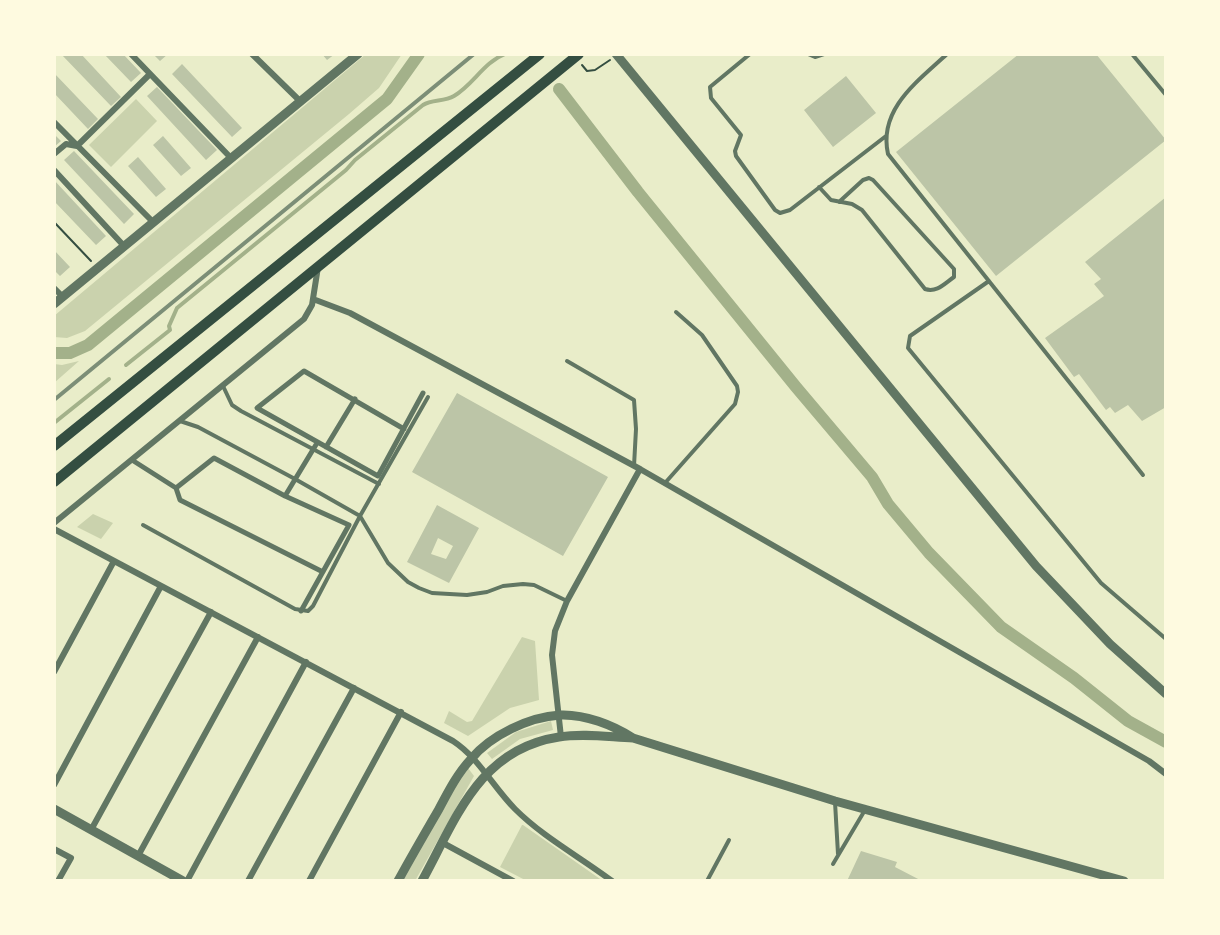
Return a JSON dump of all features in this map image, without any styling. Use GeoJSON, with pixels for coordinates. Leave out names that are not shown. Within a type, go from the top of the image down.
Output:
{"type":"FeatureCollection","features":[{"type":"Feature","properties":{"kind":"main road"},"geometry":{"type":"LineString","coordinates":[[54,446],[540,54]]}},
{"type":"Feature","properties":{"kind":"main road"},"geometry":{"type":"LineString","coordinates":[[54,482],[577,56]]}},
{"type":"Feature","properties":{"kind":"street"},"geometry":{"type":"LineString","coordinates":[[131,54],[231,158]]}},
{"type":"Feature","properties":{"kind":"street"},"geometry":{"type":"LineString","coordinates":[[252,54],[301,102]]}},
{"type":"Feature","properties":{"kind":"street"},"geometry":{"type":"LineString","coordinates":[[54,304],[358,54]]}},
{"type":"Feature","properties":{"kind":"street"},"geometry":{"type":"LineString","coordinates":[[616,55],[1036,566],[1110,644],[1166,694]]}},
{"type":"Feature","properties":{"kind":"street"},"geometry":{"type":"LineString","coordinates":[[77,146],[150,74]]}},
{"type":"Feature","properties":{"kind":"street"},"geometry":{"type":"LineString","coordinates":[[54,122],[153,222]]}},
{"type":"Feature","properties":{"kind":"street"},"geometry":{"type":"LineString","coordinates":[[54,154],[66,144],[77,146]]}},
{"type":"Feature","properties":{"kind":"street"},"geometry":{"type":"LineString","coordinates":[[54,170],[124,246]]}},
{"type":"Feature","properties":{"kind":"street"},"geometry":{"type":"LineString","coordinates":[[54,523],[307,316],[313,299],[318,267]]}},
{"type":"Feature","properties":{"kind":"street"},"geometry":{"type":"LineString","coordinates":[[54,288],[63,297]]}},
{"type":"Feature","properties":{"kind":"street"},"geometry":{"type":"LineString","coordinates":[[313,299],[350,314],[637,468],[1138,755],[1166,774]]}},
{"type":"Feature","properties":{"kind":"street"},"geometry":{"type":"LineString","coordinates":[[404,429],[304,371],[257,408],[378,476],[426,395]]}},
{"type":"Feature","properties":{"kind":"street"},"geometry":{"type":"LineString","coordinates":[[326,447],[355,399]]}},
{"type":"Feature","properties":{"kind":"street"},"geometry":{"type":"LineString","coordinates":[[285,496],[316,442]]}},
{"type":"Feature","properties":{"kind":"street"},"geometry":{"type":"LineString","coordinates":[[176,488],[214,458],[285,496],[349,525],[301,611]]}},
{"type":"Feature","properties":{"kind":"street"},"geometry":{"type":"LineString","coordinates":[[132,460],[176,488],[180,500],[323,572]]}},
{"type":"Feature","properties":{"kind":"street"},"geometry":{"type":"LineString","coordinates":[[561,737],[553,645],[557,625],[567,601],[637,468]]}},
{"type":"Feature","properties":{"kind":"street"},"geometry":{"type":"LineString","coordinates":[[54,529],[453,741],[472,756],[485,774],[525,818],[612,881]]}},
{"type":"Feature","properties":{"kind":"street"},"geometry":{"type":"LineString","coordinates":[[54,672],[114,561]]}},
{"type":"Feature","properties":{"kind":"street"},"geometry":{"type":"LineString","coordinates":[[54,785],[162,586]]}},
{"type":"Feature","properties":{"kind":"street"},"geometry":{"type":"LineString","coordinates":[[91,830],[211,612]]}},
{"type":"Feature","properties":{"kind":"street"},"geometry":{"type":"LineString","coordinates":[[138,856],[258,637]]}},
{"type":"Feature","properties":{"kind":"street"},"geometry":{"type":"LineString","coordinates":[[54,809],[185,881],[306,662]]}},
{"type":"Feature","properties":{"kind":"street"},"geometry":{"type":"LineString","coordinates":[[248,881],[354,688]]}},
{"type":"Feature","properties":{"kind":"street"},"geometry":{"type":"LineString","coordinates":[[309,881],[400,712]]}},
{"type":"Feature","properties":{"kind":"street"},"geometry":{"type":"LineString","coordinates":[[398,881],[451,787],[472,756],[495,738],[519,726],[558,715],[574,716],[612,725],[633,738]]}},
{"type":"Feature","properties":{"kind":"street"},"geometry":{"type":"LineString","coordinates":[[422,881],[470,793],[485,774],[517,751],[537,742],[584,735],[633,738],[835,801],[1124,881]]}},
{"type":"Feature","properties":{"kind":"street"},"geometry":{"type":"LineString","coordinates":[[443,843],[513,881]]}},
{"type":"Feature","properties":{"kind":"street"},"geometry":{"type":"LineString","coordinates":[[54,849],[71,858],[58,881]]}},
{"type":"Feature","properties":{"kind":"lane"},"geometry":{"type":"LineString","coordinates":[[750,54],[710,87],[711,98],[741,135],[735,151],[736,156],[775,210],[780,213],[790,210],[886,136]]}},
{"type":"Feature","properties":{"kind":"lane"},"geometry":{"type":"LineString","coordinates":[[808,54],[814,57],[824,54]]}},
{"type":"Feature","properties":{"kind":"lane"},"geometry":{"type":"LineString","coordinates":[[947,54],[908,90],[895,109],[887,129],[888,154],[1143,475]]}},
{"type":"Feature","properties":{"kind":"lane"},"geometry":{"type":"LineString","coordinates":[[1132,54],[1166,95]]}},
{"type":"Feature","properties":{"kind":"lane"},"geometry":{"type":"LineString","coordinates":[[1160,88],[1166,83]]}},
{"type":"Feature","properties":{"kind":"lane"},"geometry":{"type":"LineString","coordinates":[[819,187],[831,200],[838,202],[852,204],[861,210],[926,289],[937,290],[954,277],[954,269],[873,180],[869,178],[863,180],[838,202]]}},
{"type":"Feature","properties":{"kind":"lane"},"geometry":{"type":"LineString","coordinates":[[989,281],[910,336],[908,348],[1101,583],[1166,639]]}},
{"type":"Feature","properties":{"kind":"lane"},"geometry":{"type":"LineString","coordinates":[[665,484],[735,404],[738,392],[737,386],[702,335],[676,312]]}},
{"type":"Feature","properties":{"kind":"lane"},"geometry":{"type":"LineString","coordinates":[[567,361],[634,400],[637,468]]}},
{"type":"Feature","properties":{"kind":"lane"},"geometry":{"type":"LineString","coordinates":[[223,386],[232,405],[241,411],[379,484]]}},
{"type":"Feature","properties":{"kind":"lane"},"geometry":{"type":"LineString","coordinates":[[142,525],[301,611],[308,611],[313,606],[426,395]]}},
{"type":"Feature","properties":{"kind":"lane"},"geometry":{"type":"LineString","coordinates":[[180,421],[198,427],[295,478],[360,516],[388,563],[408,582],[432,594],[467,595],[487,592],[503,586],[524,584],[540,587],[567,601]]}},
{"type":"Feature","properties":{"kind":"lane"},"geometry":{"type":"LineString","coordinates":[[835,801],[838,854]]}},
{"type":"Feature","properties":{"kind":"lane"},"geometry":{"type":"LineString","coordinates":[[832,864],[866,810]]}},
{"type":"Feature","properties":{"kind":"lane"},"geometry":{"type":"LineString","coordinates":[[707,881],[729,840]]}},
{"type":"Feature","properties":{"kind":"path"},"geometry":{"type":"LineString","coordinates":[[577,56],[587,71],[595,70],[616,55]]}},
{"type":"Feature","properties":{"kind":"path"},"geometry":{"type":"LineString","coordinates":[[54,222],[97,268]]}},
{"type":"Feature","properties":{"kind":"green space"},"geometry":{"type":"Polygon","coordinates":[[[366,54],[402,54],[379,88],[85,331],[67,338],[54,337],[54,316],[366,54]]]}},
{"type":"Feature","properties":{"kind":"green space"},"geometry":{"type":"Polygon","coordinates":[[[136,99],[157,121],[111,167],[89,145],[136,99]]]}},
{"type":"Feature","properties":{"kind":"green space"},"geometry":{"type":"Polygon","coordinates":[[[79,361],[54,383],[54,364],[62,365],[79,361]]]}},
{"type":"Feature","properties":{"kind":"green space"},"geometry":{"type":"Polygon","coordinates":[[[93,514],[113,523],[101,539],[77,527],[93,514]]]}},
{"type":"Feature","properties":{"kind":"green space"},"geometry":{"type":"Polygon","coordinates":[[[522,637],[535,641],[539,700],[510,708],[468,736],[444,723],[449,711],[467,722],[472,721],[522,637]]]}},
{"type":"Feature","properties":{"kind":"green space"},"geometry":{"type":"Polygon","coordinates":[[[551,721],[553,730],[520,739],[492,759],[487,753],[516,732],[551,721]]]}},
{"type":"Feature","properties":{"kind":"green space"},"geometry":{"type":"Polygon","coordinates":[[[468,768],[474,776],[415,881],[402,881],[453,787],[468,768]]]}},
{"type":"Feature","properties":{"kind":"green space"},"geometry":{"type":"Polygon","coordinates":[[[522,825],[603,881],[527,881],[500,867],[522,825]]]}},
{"type":"Feature","properties":{"kind":"building"},"geometry":{"type":"Polygon","coordinates":[[[61,54],[81,54],[121,97],[111,106],[61,54]]]}},
{"type":"Feature","properties":{"kind":"building"},"geometry":{"type":"Polygon","coordinates":[[[104,54],[123,54],[141,73],[131,82],[104,54]]]}},
{"type":"Feature","properties":{"kind":"building"},"geometry":{"type":"Polygon","coordinates":[[[153,54],[168,54],[160,61],[153,54]]]}},
{"type":"Feature","properties":{"kind":"building"},"geometry":{"type":"Polygon","coordinates":[[[322,54],[335,54],[327,60],[322,54]]]}},
{"type":"Feature","properties":{"kind":"building"},"geometry":{"type":"Polygon","coordinates":[[[1019,54],[1096,54],[1166,140],[996,276],[896,152],[1019,54]]]}},
{"type":"Feature","properties":{"kind":"building"},"geometry":{"type":"Polygon","coordinates":[[[182,64],[242,128],[232,137],[172,74],[182,64]]]}},
{"type":"Feature","properties":{"kind":"building"},"geometry":{"type":"Polygon","coordinates":[[[54,73],[98,119],[88,129],[54,93],[54,73]]]}},
{"type":"Feature","properties":{"kind":"building"},"geometry":{"type":"Polygon","coordinates":[[[846,76],[876,113],[833,147],[804,110],[846,76]]]}},
{"type":"Feature","properties":{"kind":"building"},"geometry":{"type":"Polygon","coordinates":[[[157,87],[217,150],[206,160],[147,96],[157,87]]]}},
{"type":"Feature","properties":{"kind":"building"},"geometry":{"type":"Polygon","coordinates":[[[54,134],[61,141],[54,147],[54,134]]]}},
{"type":"Feature","properties":{"kind":"building"},"geometry":{"type":"Polygon","coordinates":[[[163,136],[191,168],[181,176],[153,145],[163,136]]]}},
{"type":"Feature","properties":{"kind":"building"},"geometry":{"type":"Polygon","coordinates":[[[74,151],[134,214],[124,224],[64,160],[74,151]]]}},
{"type":"Feature","properties":{"kind":"building"},"geometry":{"type":"Polygon","coordinates":[[[138,157],[166,189],[156,197],[128,166],[138,157]]]}},
{"type":"Feature","properties":{"kind":"building"},"geometry":{"type":"Polygon","coordinates":[[[54,180],[106,236],[96,245],[54,201],[54,180]]]}},
{"type":"Feature","properties":{"kind":"building"},"geometry":{"type":"Polygon","coordinates":[[[1166,197],[1166,407],[1142,421],[1128,405],[1115,413],[1110,407],[1106,410],[1079,374],[1074,377],[1045,338],[1104,296],[1094,284],[1101,279],[1085,262],[1166,197]]]}},
{"type":"Feature","properties":{"kind":"building"},"geometry":{"type":"Polygon","coordinates":[[[54,250],[70,267],[60,276],[54,270],[54,250]]]}},
{"type":"Feature","properties":{"kind":"building"},"geometry":{"type":"Polygon","coordinates":[[[457,393],[608,477],[563,556],[412,472],[457,393]]]}},
{"type":"Feature","properties":{"kind":"building"},"geometry":{"type":"Polygon","coordinates":[[[437,505],[479,528],[449,583],[407,562],[437,505]],[[438,538],[431,554],[446,559],[453,546],[438,538]]]}},
{"type":"Feature","properties":{"kind":"building"},"geometry":{"type":"Polygon","coordinates":[[[861,851],[897,862],[895,867],[922,881],[847,881],[861,851]]]}},
{"type":"Feature","properties":{"kind":"waterway"},"geometry":{"type":"LineString","coordinates":[[54,353],[70,353],[88,345],[387,99],[419,54]]}},
{"type":"Feature","properties":{"kind":"waterway"},"geometry":{"type":"LineString","coordinates":[[126,365],[170,330],[169,326],[177,308],[346,170],[355,160],[423,105],[454,96],[491,62],[505,54]]}},
{"type":"Feature","properties":{"kind":"waterway"},"geometry":{"type":"LineString","coordinates":[[559,89],[638,192],[872,477],[888,504],[929,553],[1001,627],[1074,678],[1128,721],[1166,742]]}},
{"type":"Feature","properties":{"kind":"waterway"},"geometry":{"type":"LineString","coordinates":[[54,423],[109,379]]}},
{"type":"Feature","properties":{"kind":"railway"},"geometry":{"type":"LineString","coordinates":[[54,400],[474,54]]}}]}
